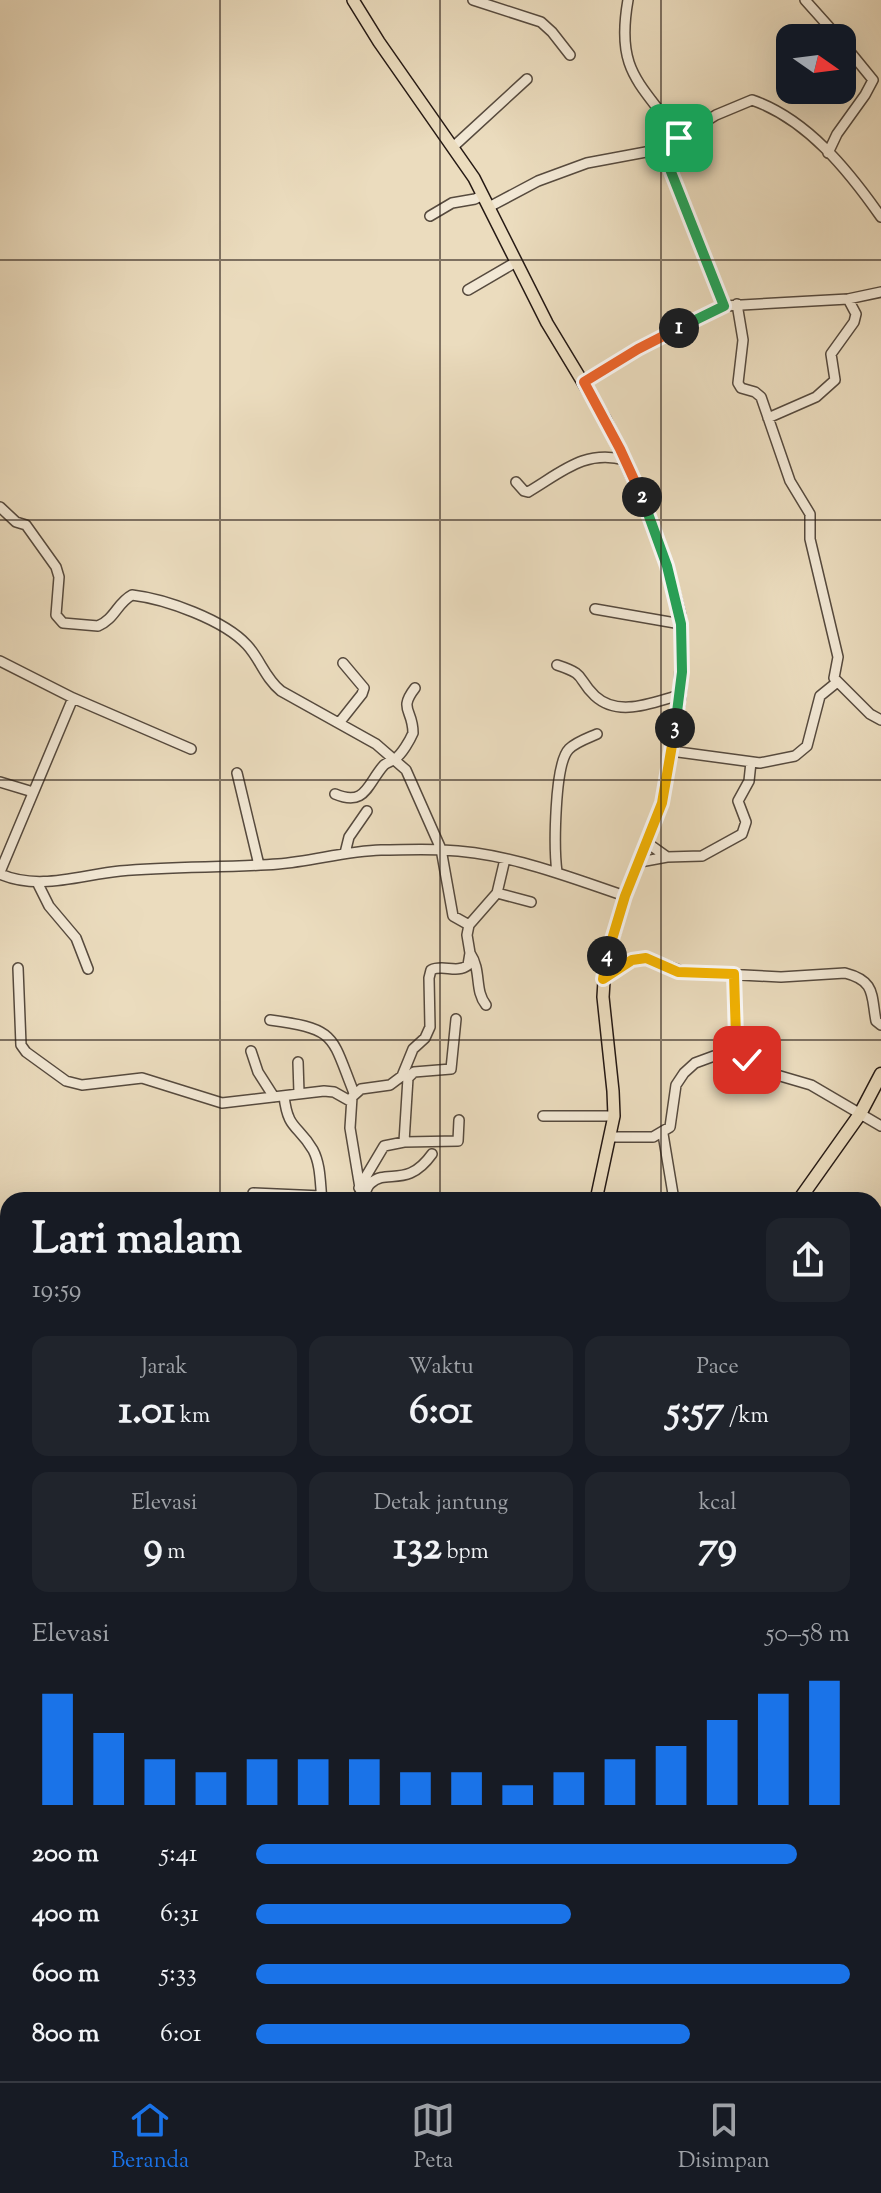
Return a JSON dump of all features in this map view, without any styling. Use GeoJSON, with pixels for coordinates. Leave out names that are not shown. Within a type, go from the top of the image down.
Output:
{"type":"FeatureCollection","features":[{"type":"Feature","properties":{"kind":"highway"},"geometry":{"type":"LineString","coordinates":[[805,1192],[860,1114],[881,1074]]}},
{"type":"Feature","properties":{"kind":"main road"},"geometry":{"type":"LineString","coordinates":[[358,2],[379,42],[483,195],[554,336],[584,382],[625,460],[667,566],[681,624],[680,695],[662,803],[625,896],[603,979],[614,1116],[598,1192]]}},
{"type":"Feature","properties":{"kind":"street"},"geometry":{"type":"LineString","coordinates":[[473,0],[541,22],[570,55]]}},
{"type":"Feature","properties":{"kind":"street"},"geometry":{"type":"LineString","coordinates":[[628,0],[623,29],[626,59],[640,88],[660,109],[679,138]]}},
{"type":"Feature","properties":{"kind":"street"},"geometry":{"type":"LineString","coordinates":[[805,0],[826,24]]}},
{"type":"Feature","properties":{"kind":"street"},"geometry":{"type":"LineString","coordinates":[[828,153],[873,80],[856,59]]}},
{"type":"Feature","properties":{"kind":"street"},"geometry":{"type":"LineString","coordinates":[[453,147],[527,79]]}},
{"type":"Feature","properties":{"kind":"street"},"geometry":{"type":"LineString","coordinates":[[489,207],[538,181],[587,163],[662,149],[716,115],[752,100],[790,118],[860,187],[881,217]]}},
{"type":"Feature","properties":{"kind":"street"},"geometry":{"type":"LineString","coordinates":[[662,149],[724,306]]}},
{"type":"Feature","properties":{"kind":"street"},"geometry":{"type":"LineString","coordinates":[[430,216],[452,203],[483,195]]}},
{"type":"Feature","properties":{"kind":"street"},"geometry":{"type":"LineString","coordinates":[[468,290],[516,262]]}},
{"type":"Feature","properties":{"kind":"street"},"geometry":{"type":"LineString","coordinates":[[584,382],[638,349],[724,306],[848,299],[881,292]]}},
{"type":"Feature","properties":{"kind":"street"},"geometry":{"type":"LineString","coordinates":[[768,418],[816,397],[835,380],[831,354],[854,322],[856,314],[848,299]]}},
{"type":"Feature","properties":{"kind":"street"},"geometry":{"type":"LineString","coordinates":[[737,304],[743,340],[738,383],[741,388],[759,394],[790,481],[810,514],[810,539],[838,657],[834,678],[870,714],[881,720]]}},
{"type":"Feature","properties":{"kind":"street"},"geometry":{"type":"LineString","coordinates":[[516,482],[528,492],[591,457],[625,460]]}},
{"type":"Feature","properties":{"kind":"street"},"geometry":{"type":"LineString","coordinates":[[0,507],[36,537],[56,567],[59,577],[56,615],[63,623],[104,624],[123,600],[132,595],[175,607],[230,630],[252,651],[274,686],[376,744],[396,759],[416,788],[441,849],[453,916],[469,925]]}},
{"type":"Feature","properties":{"kind":"street"},"geometry":{"type":"LineString","coordinates":[[595,609],[681,624]]}},
{"type":"Feature","properties":{"kind":"street"},"geometry":{"type":"LineString","coordinates":[[0,661],[73,698],[191,749]]}},
{"type":"Feature","properties":{"kind":"street"},"geometry":{"type":"LineString","coordinates":[[339,723],[364,688],[343,663]]}},
{"type":"Feature","properties":{"kind":"street"},"geometry":{"type":"LineString","coordinates":[[557,665],[582,676],[595,695],[617,707],[634,707],[680,695]]}},
{"type":"Feature","properties":{"kind":"street"},"geometry":{"type":"LineString","coordinates":[[671,751],[764,763],[795,756],[807,746],[820,696],[836,683]]}},
{"type":"Feature","properties":{"kind":"street"},"geometry":{"type":"LineString","coordinates":[[335,794],[347,799],[358,797],[375,780],[386,762],[396,759],[413,733],[411,718],[405,707],[415,688]]}},
{"type":"Feature","properties":{"kind":"street"},"geometry":{"type":"LineString","coordinates":[[73,698],[0,873],[12,879],[37,882],[163,867],[279,864],[345,853],[441,849],[505,859],[557,872],[625,896]]}},
{"type":"Feature","properties":{"kind":"street"},"geometry":{"type":"LineString","coordinates":[[557,872],[554,839],[564,756],[579,742],[597,734]]}},
{"type":"Feature","properties":{"kind":"street"},"geometry":{"type":"LineString","coordinates":[[640,862],[702,856],[742,834],[746,822],[738,801],[749,781],[751,762]]}},
{"type":"Feature","properties":{"kind":"street"},"geometry":{"type":"LineString","coordinates":[[237,773],[259,865]]}},
{"type":"Feature","properties":{"kind":"street"},"geometry":{"type":"LineString","coordinates":[[0,782],[33,792]]}},
{"type":"Feature","properties":{"kind":"street"},"geometry":{"type":"LineString","coordinates":[[345,853],[349,837],[367,811]]}},
{"type":"Feature","properties":{"kind":"street"},"geometry":{"type":"LineString","coordinates":[[646,842],[667,857]]}},
{"type":"Feature","properties":{"kind":"street"},"geometry":{"type":"LineString","coordinates":[[486,1005],[480,994],[478,970],[470,953],[467,935],[469,925],[497,893],[505,859]]}},
{"type":"Feature","properties":{"kind":"street"},"geometry":{"type":"LineString","coordinates":[[37,882],[49,906],[76,938],[88,969]]}},
{"type":"Feature","properties":{"kind":"street"},"geometry":{"type":"LineString","coordinates":[[497,893],[531,902]]}},
{"type":"Feature","properties":{"kind":"street"},"geometry":{"type":"LineString","coordinates":[[352,1097],[361,1089],[390,1085],[399,1080],[413,1049],[428,1033],[431,970],[436,967],[465,968],[470,953]]}},
{"type":"Feature","properties":{"kind":"street"},"geometry":{"type":"LineString","coordinates":[[603,979],[632,960],[646,958],[678,972],[781,977],[834,973],[854,976],[872,992],[876,1021],[881,1025]]}},
{"type":"Feature","properties":{"kind":"street"},"geometry":{"type":"LineString","coordinates":[[18,968],[21,1045],[66,1081],[82,1085],[142,1078],[222,1103],[299,1093],[334,1092],[352,1097]]}},
{"type":"Feature","properties":{"kind":"street"},"geometry":{"type":"LineString","coordinates":[[734,974],[736,1037],[747,1060]]}},
{"type":"Feature","properties":{"kind":"street"},"geometry":{"type":"LineString","coordinates":[[404,1142],[408,1078],[414,1072],[451,1069],[456,1019]]}},
{"type":"Feature","properties":{"kind":"street"},"geometry":{"type":"LineString","coordinates":[[270,1020],[317,1030],[331,1038],[352,1097],[352,1151],[360,1192]]}},
{"type":"Feature","properties":{"kind":"street"},"geometry":{"type":"LineString","coordinates":[[251,1051],[258,1072],[279,1096],[289,1121],[316,1156],[321,1192]]}},
{"type":"Feature","properties":{"kind":"street"},"geometry":{"type":"LineString","coordinates":[[610,1137],[653,1137],[663,1134],[670,1127],[676,1085],[695,1063],[714,1056],[747,1060],[770,1073],[811,1085],[881,1126]]}},
{"type":"Feature","properties":{"kind":"street"},"geometry":{"type":"LineString","coordinates":[[298,1062],[299,1093]]}},
{"type":"Feature","properties":{"kind":"street"},"geometry":{"type":"LineString","coordinates":[[543,1116],[614,1116]]}},
{"type":"Feature","properties":{"kind":"street"},"geometry":{"type":"LineString","coordinates":[[359,1188],[384,1146],[404,1142],[458,1141],[459,1120]]}},
{"type":"Feature","properties":{"kind":"street"},"geometry":{"type":"LineString","coordinates":[[663,1134],[673,1192]]}},
{"type":"Feature","properties":{"kind":"street"},"geometry":{"type":"LineString","coordinates":[[365,1192],[373,1181],[411,1174],[421,1169],[432,1154]]}},
{"type":"Feature","properties":{"kind":"route"},"geometry":{"type":"LineString","coordinates":[[679,138],[662,149],[724,306],[638,349],[584,382],[644,502],[676,597],[682,646],[680,695],[662,803],[625,896],[603,979],[632,960],[646,958],[678,972],[734,974],[736,1037],[747,1060]]}}]}
